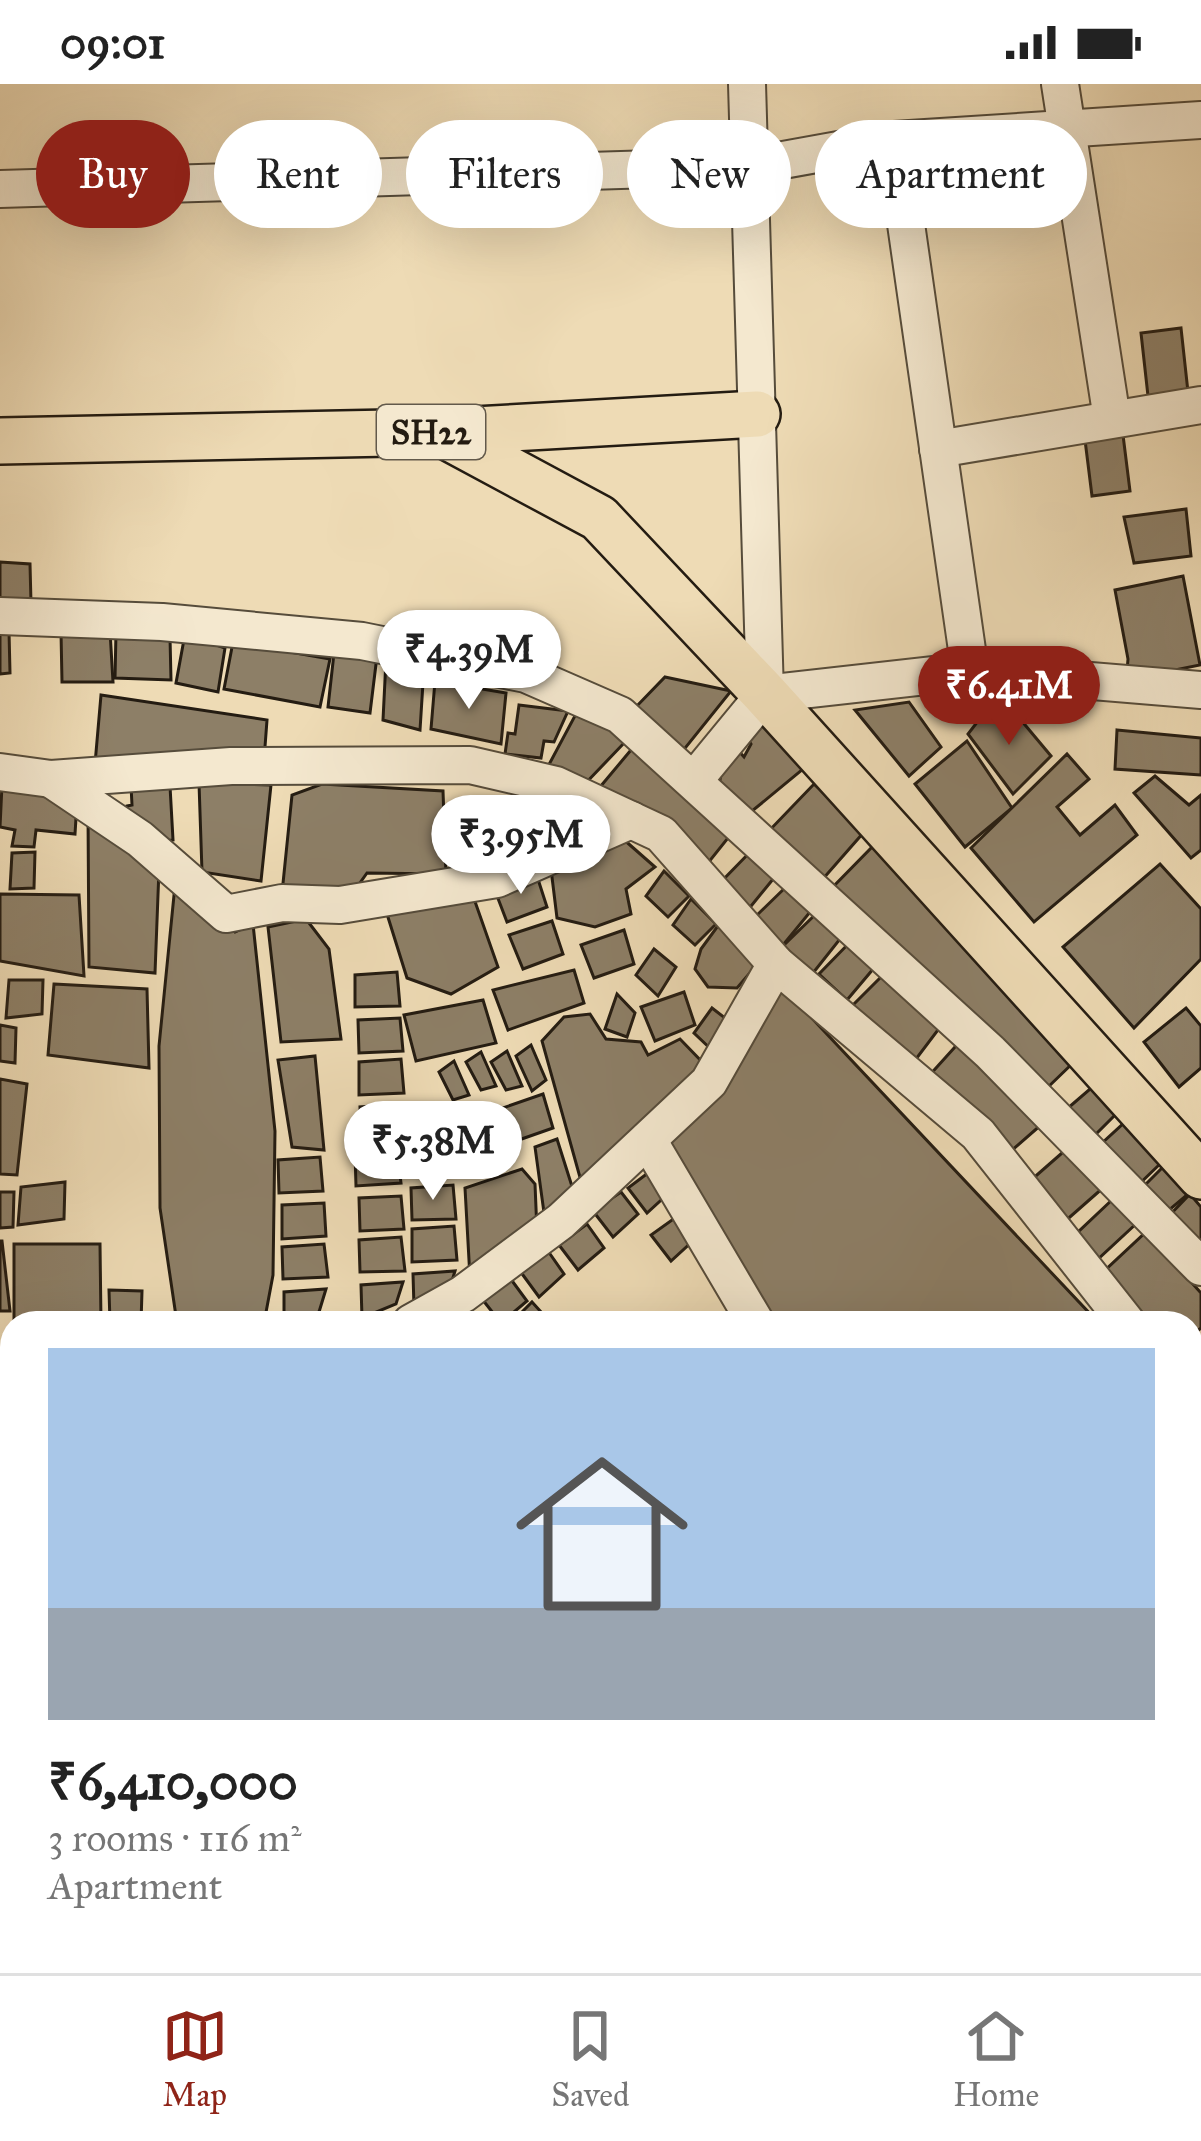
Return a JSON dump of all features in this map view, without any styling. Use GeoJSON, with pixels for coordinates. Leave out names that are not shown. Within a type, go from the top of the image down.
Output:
{"type":"FeatureCollection","features":[{"type":"Feature","properties":{"kind":"main road"},"geometry":{"type":"LineString","coordinates":[[439,432],[757,414]]}},
{"type":"Feature","properties":{"kind":"main road","name":"SH22"},"geometry":{"type":"LineString","coordinates":[[0,441],[439,432],[599,518],[1201,1176]]}},
{"type":"Feature","properties":{"kind":"street"},"geometry":{"type":"LineString","coordinates":[[747,84],[748,120]]}},
{"type":"Feature","properties":{"kind":"street"},"geometry":{"type":"LineString","coordinates":[[1060,84],[1065,120]]}},
{"type":"Feature","properties":{"kind":"street"},"geometry":{"type":"LineString","coordinates":[[1087,128],[1201,120]]}},
{"type":"Feature","properties":{"kind":"street"},"geometry":{"type":"LineString","coordinates":[[0,189],[627,170]]}},
{"type":"Feature","properties":{"kind":"street"},"geometry":{"type":"LineString","coordinates":[[694,779],[764,694],[752,228]]}},
{"type":"Feature","properties":{"kind":"street"},"geometry":{"type":"LineString","coordinates":[[907,228],[970,671]]}},
{"type":"Feature","properties":{"kind":"street"},"geometry":{"type":"LineString","coordinates":[[1082,228],[1112,419]]}},
{"type":"Feature","properties":{"kind":"street"},"geometry":{"type":"LineString","coordinates":[[938,449],[1201,405]]}},
{"type":"Feature","properties":{"kind":"street"},"geometry":{"type":"LineString","coordinates":[[0,616],[162,622],[362,641],[526,674],[620,715],[990,1052],[1201,1267]]}},
{"type":"Feature","properties":{"kind":"street"},"geometry":{"type":"LineString","coordinates":[[764,694],[970,671],[1201,690]]}},
{"type":"Feature","properties":{"kind":"street"},"geometry":{"type":"LineString","coordinates":[[0,772],[51,779],[231,766],[470,765],[556,785],[661,834],[776,964],[978,1134],[1117,1311]]}},
{"type":"Feature","properties":{"kind":"street"},"geometry":{"type":"LineString","coordinates":[[51,779],[140,839],[226,914],[282,903],[340,905],[496,879],[631,820]]}},
{"type":"Feature","properties":{"kind":"street"},"geometry":{"type":"LineString","coordinates":[[433,1311],[561,1221],[709,1082],[776,964]]}},
{"type":"Feature","properties":{"kind":"street"},"geometry":{"type":"LineString","coordinates":[[647,1140],[749,1311]]}},
{"type":"Feature","properties":{"kind":"building"},"geometry":{"type":"Polygon","coordinates":[[[1181,328],[1188,392],[1148,396],[1141,333],[1181,328]]]}},
{"type":"Feature","properties":{"kind":"building"},"geometry":{"type":"Polygon","coordinates":[[[1123,435],[1130,491],[1092,496],[1085,440],[1123,435]]]}},
{"type":"Feature","properties":{"kind":"building"},"geometry":{"type":"Polygon","coordinates":[[[1186,509],[1191,556],[1134,563],[1124,517],[1186,509]]]}},
{"type":"Feature","properties":{"kind":"building"},"geometry":{"type":"Polygon","coordinates":[[[0,562],[30,564],[31,603],[0,606],[0,562]]]}},
{"type":"Feature","properties":{"kind":"building"},"geometry":{"type":"Polygon","coordinates":[[[1183,576],[1200,665],[1150,675],[1127,671],[1115,590],[1183,576]]]}},
{"type":"Feature","properties":{"kind":"building"},"geometry":{"type":"Polygon","coordinates":[[[0,630],[9,631],[10,673],[0,674],[0,630]]]}},
{"type":"Feature","properties":{"kind":"building"},"geometry":{"type":"Polygon","coordinates":[[[110,631],[113,682],[62,682],[61,632],[110,631]]]}},
{"type":"Feature","properties":{"kind":"building"},"geometry":{"type":"Polygon","coordinates":[[[116,632],[170,637],[171,680],[115,678],[116,632]]]}},
{"type":"Feature","properties":{"kind":"building"},"geometry":{"type":"Polygon","coordinates":[[[185,634],[225,648],[218,692],[176,683],[185,634]]]}},
{"type":"Feature","properties":{"kind":"building"},"geometry":{"type":"Polygon","coordinates":[[[233,642],[330,659],[320,707],[224,689],[233,642]]]}},
{"type":"Feature","properties":{"kind":"building"},"geometry":{"type":"Polygon","coordinates":[[[335,644],[377,656],[370,713],[328,707],[335,644]]]}},
{"type":"Feature","properties":{"kind":"building"},"geometry":{"type":"Polygon","coordinates":[[[386,660],[424,667],[420,730],[383,720],[386,660]]]}},
{"type":"Feature","properties":{"kind":"building"},"geometry":{"type":"Polygon","coordinates":[[[665,677],[731,691],[682,752],[632,711],[665,677]]]}},
{"type":"Feature","properties":{"kind":"building"},"geometry":{"type":"Polygon","coordinates":[[[435,681],[506,693],[501,744],[431,729],[435,681]]]}},
{"type":"Feature","properties":{"kind":"building"},"geometry":{"type":"Polygon","coordinates":[[[101,695],[267,720],[264,760],[95,764],[101,695]]]}},
{"type":"Feature","properties":{"kind":"building"},"geometry":{"type":"Polygon","coordinates":[[[909,702],[941,747],[909,776],[855,710],[909,702]]]}},
{"type":"Feature","properties":{"kind":"building"},"geometry":{"type":"Polygon","coordinates":[[[519,705],[568,711],[554,742],[544,741],[541,758],[505,754],[508,733],[515,734],[519,705]]]}},
{"type":"Feature","properties":{"kind":"building"},"geometry":{"type":"Polygon","coordinates":[[[988,708],[1004,724],[1015,713],[1051,756],[1013,794],[968,734],[988,708]]]}},
{"type":"Feature","properties":{"kind":"building"},"geometry":{"type":"Polygon","coordinates":[[[577,712],[600,720],[626,741],[581,788],[545,772],[577,712]]]}},
{"type":"Feature","properties":{"kind":"building"},"geometry":{"type":"Polygon","coordinates":[[[763,719],[808,765],[746,816],[719,786],[723,760],[735,747],[744,757],[751,744],[745,735],[763,719]]]}},
{"type":"Feature","properties":{"kind":"building"},"geometry":{"type":"Polygon","coordinates":[[[1117,730],[1201,738],[1201,775],[1115,769],[1117,730]]]}},
{"type":"Feature","properties":{"kind":"building"},"geometry":{"type":"Polygon","coordinates":[[[967,741],[1012,808],[965,847],[915,784],[967,741]]]}},
{"type":"Feature","properties":{"kind":"building"},"geometry":{"type":"Polygon","coordinates":[[[636,744],[732,833],[704,868],[595,793],[636,744]]]}},
{"type":"Feature","properties":{"kind":"building"},"geometry":{"type":"Polygon","coordinates":[[[1067,754],[1089,779],[1057,807],[1080,835],[1115,805],[1137,835],[1034,922],[971,848],[1067,754]]]}},
{"type":"Feature","properties":{"kind":"building"},"geometry":{"type":"Polygon","coordinates":[[[1155,776],[1189,805],[1201,795],[1201,850],[1191,858],[1134,793],[1155,776]]]}},
{"type":"Feature","properties":{"kind":"building"},"geometry":{"type":"Polygon","coordinates":[[[199,783],[271,785],[261,881],[202,872],[199,783]]]}},
{"type":"Feature","properties":{"kind":"building"},"geometry":{"type":"Polygon","coordinates":[[[322,784],[443,791],[446,874],[367,873],[357,887],[282,893],[292,795],[322,784]]]}},
{"type":"Feature","properties":{"kind":"building"},"geometry":{"type":"Polygon","coordinates":[[[814,784],[864,832],[822,880],[765,835],[814,784]]]}},
{"type":"Feature","properties":{"kind":"building"},"geometry":{"type":"Polygon","coordinates":[[[2,785],[77,802],[75,834],[36,830],[34,847],[12,846],[15,830],[0,827],[2,785]]]}},
{"type":"Feature","properties":{"kind":"building"},"geometry":{"type":"Polygon","coordinates":[[[131,786],[170,786],[173,840],[150,843],[127,821],[131,786]]]}},
{"type":"Feature","properties":{"kind":"building"},"geometry":{"type":"Polygon","coordinates":[[[513,795],[552,810],[546,834],[513,821],[513,795]]]}},
{"type":"Feature","properties":{"kind":"building"},"geometry":{"type":"Polygon","coordinates":[[[460,801],[502,802],[502,867],[457,876],[460,801]]]}},
{"type":"Feature","properties":{"kind":"building"},"geometry":{"type":"Polygon","coordinates":[[[88,812],[159,869],[155,973],[89,967],[88,812]]]}},
{"type":"Feature","properties":{"kind":"building"},"geometry":{"type":"Polygon","coordinates":[[[622,838],[655,867],[626,889],[631,914],[595,927],[557,918],[551,869],[622,838]]]}},
{"type":"Feature","properties":{"kind":"building"},"geometry":{"type":"Polygon","coordinates":[[[878,841],[1075,1061],[1046,1089],[828,892],[878,841]]]}},
{"type":"Feature","properties":{"kind":"building"},"geometry":{"type":"Polygon","coordinates":[[[753,849],[778,873],[747,911],[718,885],[753,849]]]}},
{"type":"Feature","properties":{"kind":"building"},"geometry":{"type":"Polygon","coordinates":[[[35,852],[34,888],[10,889],[12,853],[35,852]]]}},
{"type":"Feature","properties":{"kind":"building"},"geometry":{"type":"Polygon","coordinates":[[[1160,864],[1201,909],[1201,959],[1134,1028],[1063,947],[1160,864]]]}},
{"type":"Feature","properties":{"kind":"building"},"geometry":{"type":"Polygon","coordinates":[[[664,871],[689,896],[668,917],[646,896],[664,871]]]}},
{"type":"Feature","properties":{"kind":"building"},"geometry":{"type":"Polygon","coordinates":[[[536,873],[547,907],[507,922],[494,888],[536,873]]]}},
{"type":"Feature","properties":{"kind":"building"},"geometry":{"type":"Polygon","coordinates":[[[790,883],[815,906],[783,945],[754,918],[790,883]]]}},
{"type":"Feature","properties":{"kind":"building"},"geometry":{"type":"Polygon","coordinates":[[[175,885],[235,932],[253,924],[275,1131],[273,1275],[266,1311],[175,1311],[160,1208],[159,1046],[175,885]]]}},
{"type":"Feature","properties":{"kind":"building"},"geometry":{"type":"Polygon","coordinates":[[[472,893],[498,967],[451,994],[407,978],[387,914],[472,893]]]}},
{"type":"Feature","properties":{"kind":"building"},"geometry":{"type":"Polygon","coordinates":[[[0,894],[79,895],[84,976],[0,961],[0,894]]]}},
{"type":"Feature","properties":{"kind":"building"},"geometry":{"type":"Polygon","coordinates":[[[691,899],[716,924],[695,945],[673,925],[691,899]]]}},
{"type":"Feature","properties":{"kind":"building"},"geometry":{"type":"Polygon","coordinates":[[[819,911],[844,934],[813,973],[783,946],[819,911]]]}},
{"type":"Feature","properties":{"kind":"building"},"geometry":{"type":"Polygon","coordinates":[[[306,919],[329,949],[341,1039],[281,1042],[268,927],[306,919]]]}},
{"type":"Feature","properties":{"kind":"building"},"geometry":{"type":"Polygon","coordinates":[[[552,921],[563,954],[523,969],[509,935],[552,921]]]}},
{"type":"Feature","properties":{"kind":"building"},"geometry":{"type":"Polygon","coordinates":[[[720,923],[761,960],[737,988],[708,987],[695,969],[701,949],[720,923]]]}},
{"type":"Feature","properties":{"kind":"building"},"geometry":{"type":"Polygon","coordinates":[[[624,930],[634,964],[594,978],[581,945],[624,930]]]}},
{"type":"Feature","properties":{"kind":"building"},"geometry":{"type":"Polygon","coordinates":[[[854,938],[879,962],[847,1000],[819,974],[854,938]]]}},
{"type":"Feature","properties":{"kind":"building"},"geometry":{"type":"Polygon","coordinates":[[[654,949],[676,967],[658,996],[636,975],[654,949]]]}},
{"type":"Feature","properties":{"kind":"building"},"geometry":{"type":"Polygon","coordinates":[[[574,970],[584,1003],[508,1030],[493,990],[574,970]]]}},
{"type":"Feature","properties":{"kind":"building"},"geometry":{"type":"Polygon","coordinates":[[[397,972],[400,1006],[355,1007],[355,975],[397,972]]]}},
{"type":"Feature","properties":{"kind":"building"},"geometry":{"type":"Polygon","coordinates":[[[886,972],[944,1022],[910,1067],[850,1008],[886,972]]]}},
{"type":"Feature","properties":{"kind":"building"},"geometry":{"type":"Polygon","coordinates":[[[9,980],[43,980],[42,1014],[6,1018],[9,980]]]}},
{"type":"Feature","properties":{"kind":"building"},"geometry":{"type":"Polygon","coordinates":[[[776,980],[1087,1311],[763,1311],[664,1147],[776,980]]]}},
{"type":"Feature","properties":{"kind":"building"},"geometry":{"type":"Polygon","coordinates":[[[54,984],[147,989],[149,1068],[48,1055],[54,984]]]}},
{"type":"Feature","properties":{"kind":"building"},"geometry":{"type":"Polygon","coordinates":[[[684,992],[695,1025],[655,1041],[641,1007],[684,992]]]}},
{"type":"Feature","properties":{"kind":"building"},"geometry":{"type":"Polygon","coordinates":[[[617,994],[635,1013],[627,1037],[605,1029],[617,994]]]}},
{"type":"Feature","properties":{"kind":"building"},"geometry":{"type":"Polygon","coordinates":[[[483,1000],[496,1043],[416,1061],[404,1015],[483,1000]]]}},
{"type":"Feature","properties":{"kind":"building"},"geometry":{"type":"Polygon","coordinates":[[[712,1008],[734,1025],[716,1054],[694,1033],[712,1008]]]}},
{"type":"Feature","properties":{"kind":"building"},"geometry":{"type":"Polygon","coordinates":[[[1186,1008],[1201,1026],[1201,1068],[1179,1087],[1144,1042],[1186,1008]]]}},
{"type":"Feature","properties":{"kind":"building"},"geometry":{"type":"Polygon","coordinates":[[[590,1014],[606,1039],[641,1042],[648,1055],[680,1039],[707,1067],[581,1181],[542,1041],[564,1017],[590,1014]]]}},
{"type":"Feature","properties":{"kind":"building"},"geometry":{"type":"Polygon","coordinates":[[[400,1018],[403,1051],[359,1053],[358,1020],[400,1018]]]}},
{"type":"Feature","properties":{"kind":"building"},"geometry":{"type":"Polygon","coordinates":[[[0,1025],[16,1028],[15,1063],[0,1061],[0,1025]]]}},
{"type":"Feature","properties":{"kind":"building"},"geometry":{"type":"Polygon","coordinates":[[[964,1037],[1042,1124],[1003,1158],[927,1078],[964,1037]]]}},
{"type":"Feature","properties":{"kind":"building"},"geometry":{"type":"Polygon","coordinates":[[[531,1045],[546,1080],[532,1091],[516,1056],[531,1045]]]}},
{"type":"Feature","properties":{"kind":"building"},"geometry":{"type":"Polygon","coordinates":[[[507,1051],[522,1086],[506,1090],[491,1062],[507,1051]]]}},
{"type":"Feature","properties":{"kind":"building"},"geometry":{"type":"Polygon","coordinates":[[[481,1052],[496,1086],[481,1090],[466,1062],[481,1052]]]}},
{"type":"Feature","properties":{"kind":"building"},"geometry":{"type":"Polygon","coordinates":[[[315,1056],[324,1150],[292,1147],[278,1060],[315,1056]]]}},
{"type":"Feature","properties":{"kind":"building"},"geometry":{"type":"Polygon","coordinates":[[[401,1059],[404,1093],[359,1095],[359,1062],[401,1059]]]}},
{"type":"Feature","properties":{"kind":"building"},"geometry":{"type":"Polygon","coordinates":[[[454,1061],[469,1095],[453,1100],[439,1072],[454,1061]]]}},
{"type":"Feature","properties":{"kind":"building"},"geometry":{"type":"Polygon","coordinates":[[[0,1079],[27,1084],[17,1175],[0,1174],[0,1079]]]}},
{"type":"Feature","properties":{"kind":"building"},"geometry":{"type":"Polygon","coordinates":[[[1097,1083],[1116,1114],[1092,1138],[1068,1108],[1097,1083]]]}},
{"type":"Feature","properties":{"kind":"building"},"geometry":{"type":"Polygon","coordinates":[[[543,1094],[553,1128],[513,1142],[500,1109],[543,1094]]]}},
{"type":"Feature","properties":{"kind":"building"},"geometry":{"type":"Polygon","coordinates":[[[402,1104],[395,1126],[361,1140],[360,1107],[402,1104]]]}},
{"type":"Feature","properties":{"kind":"building"},"geometry":{"type":"Polygon","coordinates":[[[493,1109],[508,1159],[480,1163],[472,1110],[493,1109]]]}},
{"type":"Feature","properties":{"kind":"building"},"geometry":{"type":"Polygon","coordinates":[[[469,1121],[480,1177],[460,1175],[453,1122],[469,1121]]]}},
{"type":"Feature","properties":{"kind":"building"},"geometry":{"type":"Polygon","coordinates":[[[1124,1123],[1160,1164],[1134,1189],[1100,1145],[1124,1123]]]}},
{"type":"Feature","properties":{"kind":"building"},"geometry":{"type":"Polygon","coordinates":[[[557,1139],[576,1199],[545,1220],[535,1147],[557,1139]]]}},
{"type":"Feature","properties":{"kind":"building"},"geometry":{"type":"Polygon","coordinates":[[[449,1140],[453,1173],[408,1175],[408,1142],[449,1140]]]}},
{"type":"Feature","properties":{"kind":"building"},"geometry":{"type":"Polygon","coordinates":[[[1070,1146],[1104,1187],[1062,1224],[1030,1181],[1070,1146]]]}},
{"type":"Feature","properties":{"kind":"building"},"geometry":{"type":"Polygon","coordinates":[[[397,1150],[401,1183],[356,1186],[355,1153],[397,1150]]]}},
{"type":"Feature","properties":{"kind":"building"},"geometry":{"type":"Polygon","coordinates":[[[320,1157],[323,1191],[279,1193],[278,1160],[320,1157]]]}},
{"type":"Feature","properties":{"kind":"building"},"geometry":{"type":"Polygon","coordinates":[[[656,1167],[672,1190],[647,1213],[628,1188],[656,1167]]]}},
{"type":"Feature","properties":{"kind":"building"},"geometry":{"type":"Polygon","coordinates":[[[1163,1167],[1187,1195],[1162,1216],[1140,1190],[1163,1167]]]}},
{"type":"Feature","properties":{"kind":"building"},"geometry":{"type":"Polygon","coordinates":[[[522,1169],[535,1184],[537,1232],[470,1278],[465,1188],[522,1169]]]}},
{"type":"Feature","properties":{"kind":"building"},"geometry":{"type":"Polygon","coordinates":[[[65,1182],[64,1219],[18,1225],[21,1187],[65,1182]]]}},
{"type":"Feature","properties":{"kind":"building"},"geometry":{"type":"Polygon","coordinates":[[[453,1185],[456,1219],[412,1220],[411,1188],[453,1185]]]}},
{"type":"Feature","properties":{"kind":"building"},"geometry":{"type":"Polygon","coordinates":[[[0,1192],[14,1192],[13,1227],[0,1228],[0,1192]]]}},
{"type":"Feature","properties":{"kind":"building"},"geometry":{"type":"Polygon","coordinates":[[[621,1192],[638,1214],[613,1237],[593,1211],[621,1192]]]}},
{"type":"Feature","properties":{"kind":"building"},"geometry":{"type":"Polygon","coordinates":[[[1190,1194],[1201,1207],[1201,1256],[1165,1220],[1190,1194]]]}},
{"type":"Feature","properties":{"kind":"building"},"geometry":{"type":"Polygon","coordinates":[[[401,1196],[404,1229],[360,1231],[359,1198],[401,1196]]]}},
{"type":"Feature","properties":{"kind":"building"},"geometry":{"type":"Polygon","coordinates":[[[1114,1198],[1138,1222],[1097,1260],[1076,1234],[1114,1198]]]}},
{"type":"Feature","properties":{"kind":"building"},"geometry":{"type":"Polygon","coordinates":[[[324,1203],[326,1236],[282,1239],[282,1205],[324,1203]]]}},
{"type":"Feature","properties":{"kind":"building"},"geometry":{"type":"Polygon","coordinates":[[[679,1215],[696,1238],[671,1261],[651,1235],[679,1215]]]}},
{"type":"Feature","properties":{"kind":"building"},"geometry":{"type":"Polygon","coordinates":[[[587,1224],[604,1248],[578,1270],[559,1245],[587,1224]]]}},
{"type":"Feature","properties":{"kind":"building"},"geometry":{"type":"Polygon","coordinates":[[[454,1226],[457,1260],[412,1262],[412,1229],[454,1226]]]}},
{"type":"Feature","properties":{"kind":"building"},"geometry":{"type":"Polygon","coordinates":[[[1146,1232],[1201,1293],[1201,1311],[1128,1311],[1102,1273],[1146,1232]]]}},
{"type":"Feature","properties":{"kind":"building"},"geometry":{"type":"Polygon","coordinates":[[[401,1237],[405,1271],[360,1272],[359,1240],[401,1237]]]}},
{"type":"Feature","properties":{"kind":"building"},"geometry":{"type":"Polygon","coordinates":[[[2,1241],[10,1311],[0,1311],[2,1241]]]}},
{"type":"Feature","properties":{"kind":"building"},"geometry":{"type":"Polygon","coordinates":[[[14,1244],[100,1244],[101,1311],[14,1311],[14,1244]]]}},
{"type":"Feature","properties":{"kind":"building"},"geometry":{"type":"Polygon","coordinates":[[[324,1244],[328,1277],[283,1279],[282,1247],[324,1244]]]}},
{"type":"Feature","properties":{"kind":"building"},"geometry":{"type":"Polygon","coordinates":[[[548,1251],[564,1274],[539,1297],[520,1271],[548,1251]]]}},
{"type":"Feature","properties":{"kind":"building"},"geometry":{"type":"Polygon","coordinates":[[[455,1271],[448,1294],[414,1307],[413,1274],[455,1271]]]}},
{"type":"Feature","properties":{"kind":"building"},"geometry":{"type":"Polygon","coordinates":[[[510,1278],[527,1301],[515,1311],[492,1311],[482,1299],[510,1278]]]}},
{"type":"Feature","properties":{"kind":"building"},"geometry":{"type":"Polygon","coordinates":[[[403,1282],[396,1304],[379,1311],[362,1311],[361,1285],[403,1282]]]}},
{"type":"Feature","properties":{"kind":"building"},"geometry":{"type":"Polygon","coordinates":[[[326,1289],[319,1311],[284,1311],[284,1292],[326,1289]]]}},
{"type":"Feature","properties":{"kind":"building"},"geometry":{"type":"Polygon","coordinates":[[[109,1290],[142,1291],[141,1311],[110,1311],[109,1290]]]}}]}
